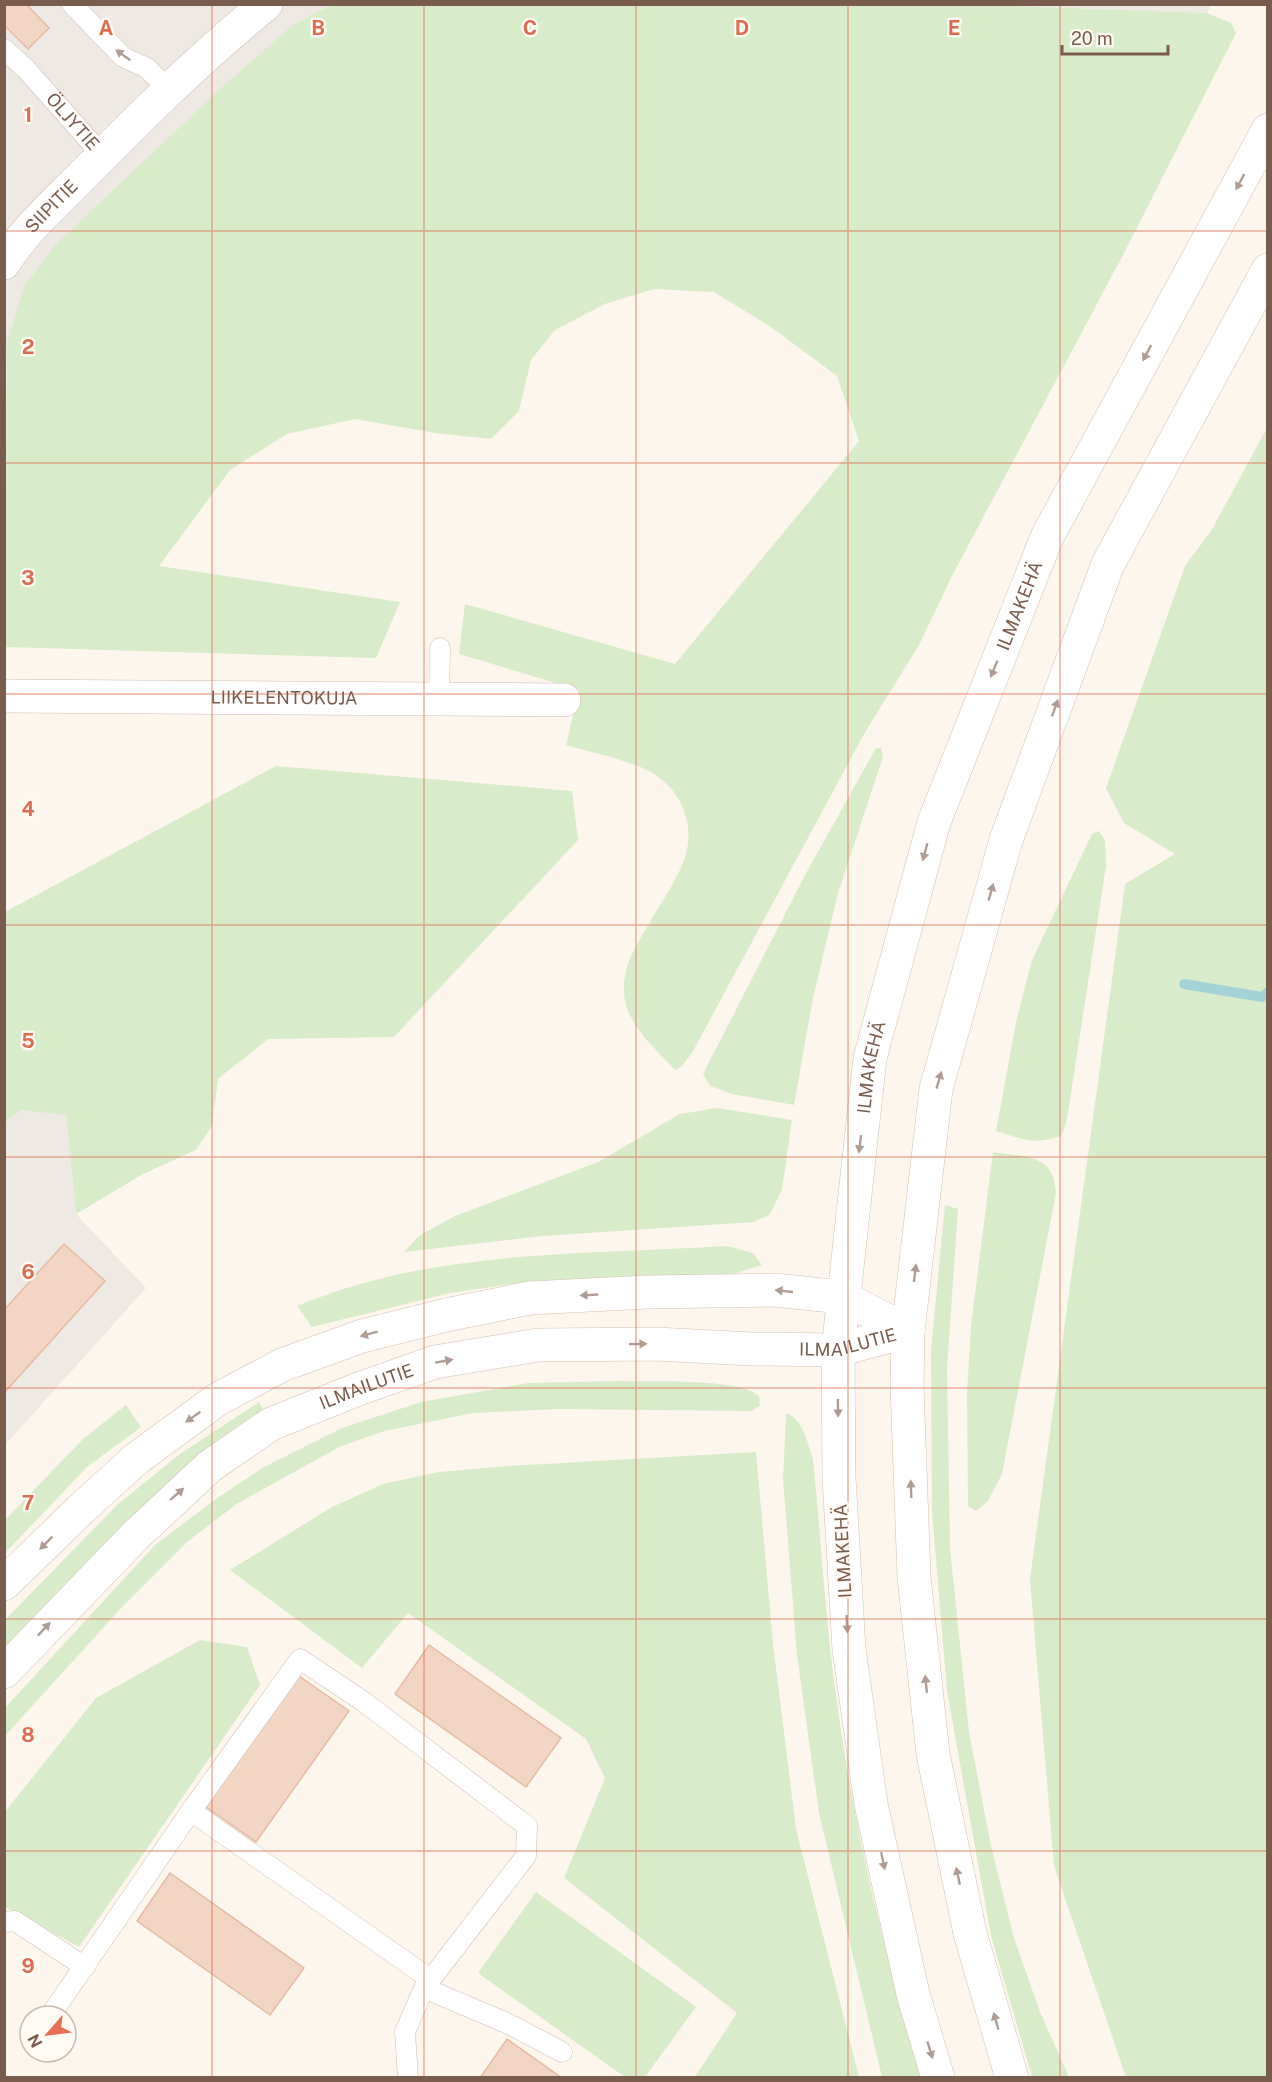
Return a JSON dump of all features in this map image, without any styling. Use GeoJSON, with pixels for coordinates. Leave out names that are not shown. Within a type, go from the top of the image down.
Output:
{"type":"FeatureCollection","features":[{"type":"Feature","properties":{"kind":"main road","name":"ÖLJYTIE"},"geometry":{"type":"LineString","coordinates":[[102,155],[168,90],[266,4]]}},
{"type":"Feature","properties":{"kind":"main road","name":"ILMAKEHÄ"},"geometry":{"type":"LineString","coordinates":[[938,2078],[913,1994],[871,1804],[849,1649],[839,1478],[838,1350],[870,1058],[933,822],[1047,537],[1268,130]]}},
{"type":"Feature","properties":{"kind":"main road","name":"SIIPITIE"},"geometry":{"type":"LineString","coordinates":[[4,263],[40,219],[102,155]]}},
{"type":"Feature","properties":{"kind":"main road"},"geometry":{"type":"LineString","coordinates":[[1012,2078],[970,1933],[933,1754],[914,1577],[907,1386],[908,1331],[936,1089],[1006,840],[1108,564],[1268,270]]}},
{"type":"Feature","properties":{"kind":"main road","name":"LIIKELENTOKUJA"},"geometry":{"type":"LineString","coordinates":[[4,696],[564,700]]}},
{"type":"Feature","properties":{"kind":"main road","name":"ILMAILUTIE"},"geometry":{"type":"LineString","coordinates":[[4,1584],[135,1459],[218,1399],[282,1365],[362,1336],[446,1315],[530,1298],[648,1292],[774,1290],[842,1298],[908,1331]]}},
{"type":"Feature","properties":{"kind":"main road","name":"ILMAILUTIE"},"geometry":{"type":"LineString","coordinates":[[4,1672],[136,1535],[210,1466],[271,1424],[361,1388],[435,1362],[538,1345],[656,1344],[752,1349],[838,1350],[908,1331]]}},
{"type":"Feature","properties":{"kind":"lane"},"geometry":{"type":"LineString","coordinates":[[72,4],[123,57],[147,68],[168,90]]}},
{"type":"Feature","properties":{"kind":"lane","name":"ÖLJYTIE"},"geometry":{"type":"LineString","coordinates":[[4,49],[26,69],[102,155]]}},
{"type":"Feature","properties":{"kind":"lane"},"geometry":{"type":"LineString","coordinates":[[439,699],[440,648]]}},
{"type":"Feature","properties":{"kind":"lane"},"geometry":{"type":"LineString","coordinates":[[59,2004],[191,1811],[300,1659],[364,1702],[527,1826],[525,1856],[427,1984],[405,2032],[408,2078]]}},
{"type":"Feature","properties":{"kind":"lane"},"geometry":{"type":"LineString","coordinates":[[191,1811],[427,1984],[562,2052]]}},
{"type":"Feature","properties":{"kind":"lane"},"geometry":{"type":"LineString","coordinates":[[4,1922],[15,1921],[85,1967]]}},
{"type":"Feature","properties":{"kind":"shaded area"},"geometry":{"type":"Polygon","coordinates":[[[5,5],[331,5],[294,24],[7,343],[5,406],[5,5]]]}},
{"type":"Feature","properties":{"kind":"shaded area"},"geometry":{"type":"Polygon","coordinates":[[[992,5],[1211,5],[1207,13],[992,5]]]}},
{"type":"Feature","properties":{"kind":"shaded area"},"geometry":{"type":"Polygon","coordinates":[[[21,1110],[66,1114],[76,1214],[146,1288],[5,1445],[5,1122],[21,1110]]]}},
{"type":"Feature","properties":{"kind":"green space"},"geometry":{"type":"Polygon","coordinates":[[[331,5],[992,5],[1207,13],[1231,23],[1236,33],[1123,255],[953,574],[919,645],[864,734],[692,1053],[680,1068],[675,1070],[650,1044],[629,1014],[625,1003],[624,982],[635,948],[681,868],[688,847],[687,821],[678,797],[660,778],[649,771],[566,745],[579,690],[459,654],[465,604],[675,664],[859,441],[837,376],[771,327],[714,292],[654,289],[605,304],[555,330],[531,360],[519,411],[491,439],[435,433],[355,419],[287,434],[230,470],[159,566],[400,602],[376,658],[5,647],[7,343],[24,286],[57,243],[220,89],[294,24],[331,5]]]}},
{"type":"Feature","properties":{"kind":"green space"},"geometry":{"type":"Polygon","coordinates":[[[1267,428],[1267,2077],[1126,2077],[1054,1866],[1030,1579],[1125,884],[1175,854],[1124,823],[1106,788],[1185,566],[1211,531],[1267,428]]]}},
{"type":"Feature","properties":{"kind":"green space"},"geometry":{"type":"Polygon","coordinates":[[[876,748],[881,748],[883,757],[838,893],[813,998],[794,1105],[732,1094],[710,1086],[703,1074],[805,875],[876,748]]]}},
{"type":"Feature","properties":{"kind":"green space"},"geometry":{"type":"Polygon","coordinates":[[[276,766],[572,791],[578,840],[394,1037],[268,1039],[218,1079],[212,1126],[196,1150],[143,1174],[76,1214],[66,1115],[21,1110],[5,1122],[5,912],[276,766]]]}},
{"type":"Feature","properties":{"kind":"green space"},"geometry":{"type":"Polygon","coordinates":[[[1099,831],[1105,840],[1106,866],[1067,1119],[1062,1135],[1037,1141],[1022,1139],[996,1131],[1016,1022],[1032,960],[1092,834],[1099,831]]]}},
{"type":"Feature","properties":{"kind":"green space"},"geometry":{"type":"Polygon","coordinates":[[[717,1108],[792,1120],[782,1190],[770,1214],[754,1222],[542,1236],[404,1252],[420,1235],[455,1216],[598,1162],[680,1114],[717,1108]]]}},
{"type":"Feature","properties":{"kind":"green space"},"geometry":{"type":"Polygon","coordinates":[[[993,1152],[1036,1159],[1044,1164],[1050,1170],[1056,1193],[1002,1474],[988,1501],[976,1511],[968,1506],[967,1394],[971,1326],[993,1152]]]}},
{"type":"Feature","properties":{"kind":"green space"},"geometry":{"type":"Polygon","coordinates":[[[945,1205],[958,1209],[947,1368],[950,1548],[969,1732],[991,1846],[1014,1938],[1040,2012],[1069,2077],[1032,2077],[991,1936],[947,1691],[932,1512],[931,1350],[945,1205]]]}},
{"type":"Feature","properties":{"kind":"green space"},"geometry":{"type":"Polygon","coordinates":[[[727,1246],[753,1253],[762,1265],[733,1274],[533,1281],[450,1293],[312,1327],[297,1306],[349,1287],[455,1264],[564,1254],[727,1246]]]}},
{"type":"Feature","properties":{"kind":"green space"},"geometry":{"type":"Polygon","coordinates":[[[694,1382],[734,1386],[749,1390],[759,1396],[760,1406],[752,1411],[559,1409],[473,1413],[385,1431],[341,1446],[238,1503],[187,1542],[123,1606],[5,1736],[5,1708],[155,1545],[216,1499],[264,1467],[342,1428],[421,1402],[528,1383],[694,1382]]]}},
{"type":"Feature","properties":{"kind":"green space"},"geometry":{"type":"Polygon","coordinates":[[[259,1402],[264,1411],[5,1654],[4,1621],[118,1504],[180,1454],[259,1402]]]}},
{"type":"Feature","properties":{"kind":"green space"},"geometry":{"type":"Polygon","coordinates":[[[126,1405],[141,1427],[87,1467],[5,1553],[5,1520],[83,1439],[126,1405]]]}},
{"type":"Feature","properties":{"kind":"green space"},"geometry":{"type":"Polygon","coordinates":[[[786,1413],[801,1426],[813,1459],[832,1666],[851,1792],[882,1935],[921,2077],[882,2077],[819,1813],[797,1655],[783,1479],[786,1413]]]}},
{"type":"Feature","properties":{"kind":"green space"},"geometry":{"type":"Polygon","coordinates":[[[756,1452],[773,1644],[796,1829],[859,2077],[695,2077],[737,2013],[564,1878],[605,1778],[586,1739],[408,1613],[362,1668],[230,1570],[332,1507],[383,1484],[439,1472],[756,1452]]]}},
{"type":"Feature","properties":{"kind":"green space"},"geometry":{"type":"Polygon","coordinates":[[[200,1640],[247,1647],[260,1685],[79,1947],[5,1907],[4,1813],[96,1698],[200,1640]]]}},
{"type":"Feature","properties":{"kind":"green space"},"geometry":{"type":"Polygon","coordinates":[[[536,1892],[696,2007],[645,2077],[625,2077],[478,1973],[536,1892]]]}},
{"type":"Feature","properties":{"kind":"building"},"geometry":{"type":"Polygon","coordinates":[[[4,4],[26,4],[49,28],[28,49],[4,25],[4,4]]]}},
{"type":"Feature","properties":{"kind":"building"},"geometry":{"type":"Polygon","coordinates":[[[64,1244],[105,1281],[4,1393],[4,1310],[64,1244]]]}},
{"type":"Feature","properties":{"kind":"building"},"geometry":{"type":"Polygon","coordinates":[[[429,1645],[561,1738],[526,1787],[395,1694],[429,1645]]]}},
{"type":"Feature","properties":{"kind":"building"},"geometry":{"type":"Polygon","coordinates":[[[299,1676],[349,1711],[256,1842],[206,1807],[299,1676]]]}},
{"type":"Feature","properties":{"kind":"building"},"geometry":{"type":"Polygon","coordinates":[[[170,1873],[304,1968],[270,2015],[137,1921],[170,1873]]]}},
{"type":"Feature","properties":{"kind":"building"},"geometry":{"type":"Polygon","coordinates":[[[507,2039],[562,2078],[480,2078],[507,2039]]]}},
{"type":"Feature","properties":{"kind":"waterway"},"geometry":{"type":"LineString","coordinates":[[1184,984],[1262,997],[1268,992]]}}]}
